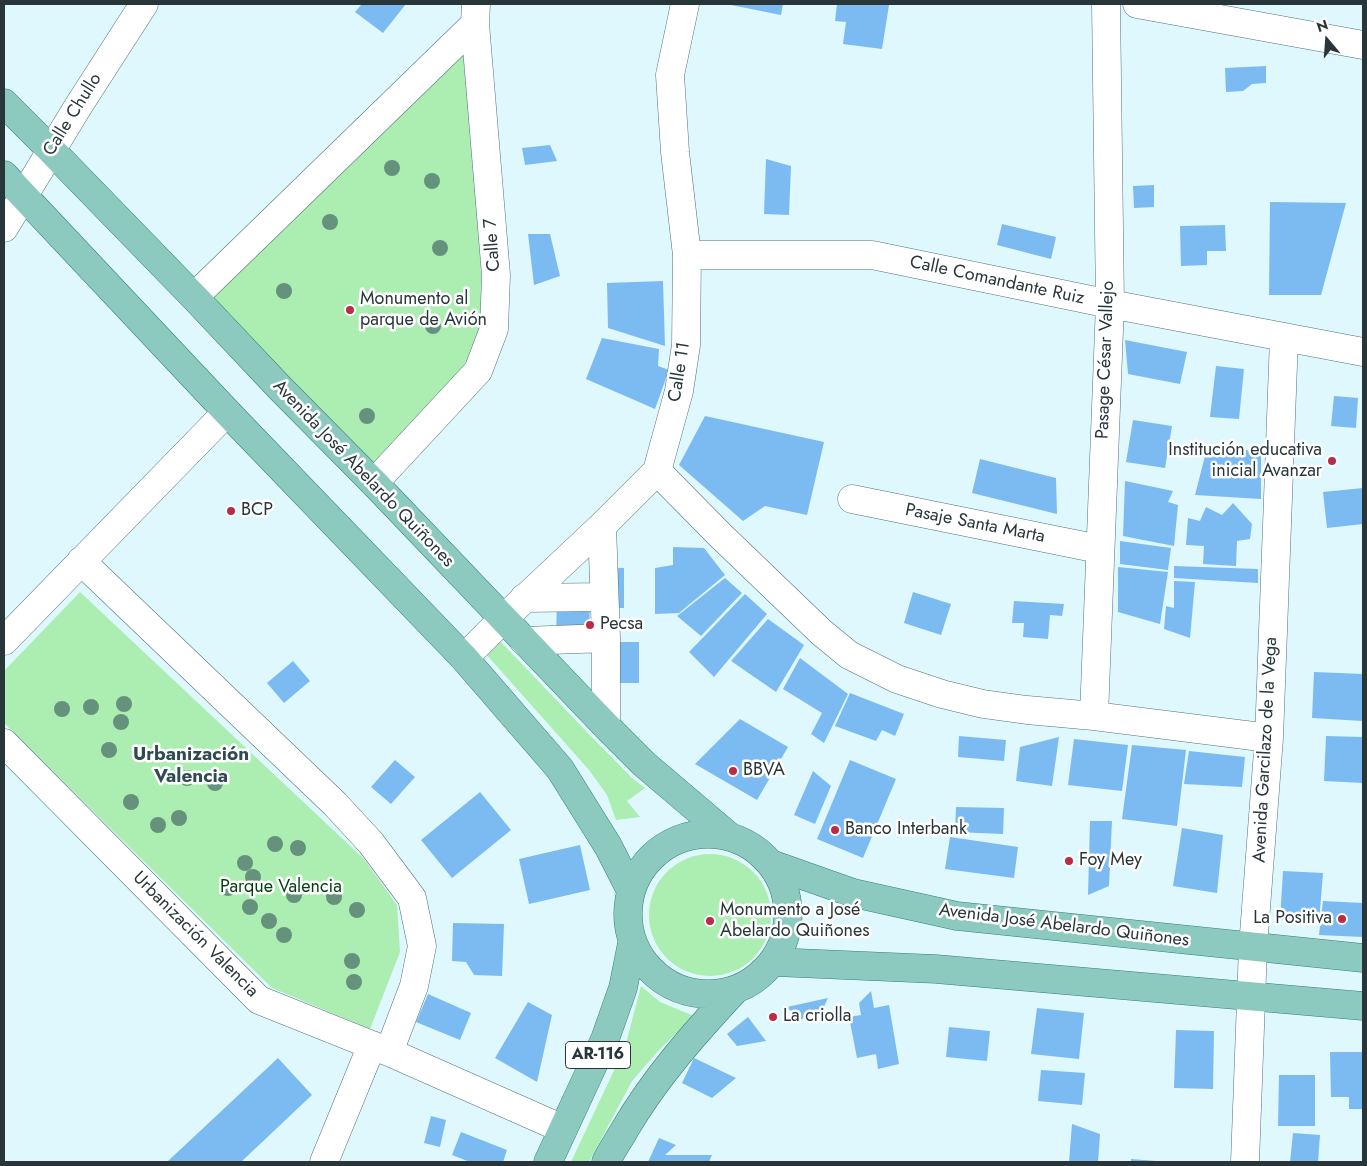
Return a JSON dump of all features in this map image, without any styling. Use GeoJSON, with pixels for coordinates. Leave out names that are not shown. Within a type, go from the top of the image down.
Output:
{"type":"FeatureCollection","features":[{"type":"Feature","properties":{"kind":"main road","name":"Avenida José Abelardo Quiñones"},"geometry":{"type":"LineString","coordinates":[[4,103],[194,296],[278,388],[374,483],[606,726],[644,764],[730,837]]}},
{"type":"Feature","properties":{"kind":"main road"},"geometry":{"type":"LineString","coordinates":[[4,175],[227,412],[464,658],[560,769],[608,846],[631,891]]}},
{"type":"Feature","properties":{"kind":"main road","name":"AR-116"},"geometry":{"type":"LineString","coordinates":[[548,1162],[606,1039],[623,988],[632,943],[628,917],[631,891],[639,872],[652,856],[669,844],[688,837],[702,835],[730,837],[745,843],[759,852],[771,864],[782,880],[788,899],[789,919],[782,949],[774,962],[762,974],[750,984],[734,991],[710,995],[685,992],[663,981],[644,964],[632,943]]}},
{"type":"Feature","properties":{"kind":"main road","name":"Avenida José Abelardo Quiñones"},"geometry":{"type":"LineString","coordinates":[[771,864],[853,893],[957,916],[1363,958]]}},
{"type":"Feature","properties":{"kind":"main road"},"geometry":{"type":"LineString","coordinates":[[774,962],[936,969],[1363,1006]]}},
{"type":"Feature","properties":{"kind":"main road","name":"AR-116"},"geometry":{"type":"LineString","coordinates":[[606,1162],[654,1084],[684,1046],[734,991]]}},
{"type":"Feature","properties":{"kind":"street","name":"Calle Chullo"},"geometry":{"type":"LineString","coordinates":[[4,228],[144,4]]}},
{"type":"Feature","properties":{"kind":"street","name":"Calle 11"},"geometry":{"type":"LineString","coordinates":[[464,658],[657,471],[679,391],[686,345],[687,255],[675,152],[670,75],[685,4]]}},
{"type":"Feature","properties":{"kind":"street","name":"Pasage César Vallejo"},"geometry":{"type":"LineString","coordinates":[[1094,716],[1110,304],[1106,4]]}},
{"type":"Feature","properties":{"kind":"street"},"geometry":{"type":"LineString","coordinates":[[1137,4],[1198,9],[1363,45]]}},
{"type":"Feature","properties":{"kind":"street","name":"Calle 7"},"geometry":{"type":"LineString","coordinates":[[194,296],[476,14]]}},
{"type":"Feature","properties":{"kind":"street","name":"Calle 7"},"geometry":{"type":"LineString","coordinates":[[374,483],[478,371],[494,329],[496,275],[476,14]]}},
{"type":"Feature","properties":{"kind":"street","name":"Calle Comandante Ruiz"},"geometry":{"type":"LineString","coordinates":[[687,255],[872,255],[1110,304],[1363,352]]}},
{"type":"Feature","properties":{"kind":"street","name":"Avenida Garcilazo de la Vega"},"geometry":{"type":"LineString","coordinates":[[1245,1162],[1253,947],[1269,738],[1284,338]]}},
{"type":"Feature","properties":{"kind":"street"},"geometry":{"type":"LineString","coordinates":[[4,641],[227,412]]}},
{"type":"Feature","properties":{"kind":"street"},"geometry":{"type":"LineString","coordinates":[[657,471],[808,620],[849,654],[897,679],[942,694],[983,704],[1269,738]]}},
{"type":"Feature","properties":{"kind":"street","name":"Pasaje Santa Marta"},"geometry":{"type":"LineString","coordinates":[[852,499],[1099,549]]}},
{"type":"Feature","properties":{"kind":"street"},"geometry":{"type":"LineString","coordinates":[[602,526],[606,638],[606,726]]}},
{"type":"Feature","properties":{"kind":"street"},"geometry":{"type":"LineString","coordinates":[[81,561],[335,804],[371,843],[412,898],[422,946],[414,986],[380,1048],[324,1162]]}},
{"type":"Feature","properties":{"kind":"street"},"geometry":{"type":"LineString","coordinates":[[524,598],[604,597]]}},
{"type":"Feature","properties":{"kind":"street"},"geometry":{"type":"LineString","coordinates":[[524,641],[606,638]]}},
{"type":"Feature","properties":{"kind":"street","name":"Urbanización Valencia"},"geometry":{"type":"LineString","coordinates":[[4,743],[259,1000],[380,1048],[563,1129]]}},
{"type":"Feature","properties":{"kind":"green space"},"geometry":{"type":"Polygon","coordinates":[[[466,49],[484,305],[481,334],[460,372],[374,465],[211,298],[466,49]]]}},
{"type":"Feature","properties":{"kind":"green space","name":"Parque Valencia"},"geometry":{"type":"Polygon","coordinates":[[[80,592],[364,859],[397,905],[400,952],[370,1029],[272,988],[4,723],[4,671],[80,592]]]}},
{"type":"Feature","properties":{"kind":"green space"},"geometry":{"type":"Polygon","coordinates":[[[500,641],[632,778],[645,788],[627,801],[640,817],[616,820],[607,795],[589,770],[486,654],[500,641]]]}},
{"type":"Feature","properties":{"kind":"green space"},"geometry":{"type":"Polygon","coordinates":[[[710,854],[734,858],[753,872],[767,891],[771,915],[767,939],[753,958],[734,972],[710,976],[686,972],[667,958],[653,939],[649,915],[653,891],[667,872],[686,858],[710,854]]]}},
{"type":"Feature","properties":{"kind":"green space"},"geometry":{"type":"Polygon","coordinates":[[[641,986],[660,1002],[694,1016],[660,1049],[632,1081],[589,1162],[571,1162],[625,1047],[641,986]]]}},
{"type":"Feature","properties":{"kind":"building"},"geometry":{"type":"Polygon","coordinates":[[[362,4],[406,4],[383,33],[355,12],[362,4]]]}},
{"type":"Feature","properties":{"kind":"building"},"geometry":{"type":"Polygon","coordinates":[[[726,4],[783,4],[781,15],[726,4]]]}},
{"type":"Feature","properties":{"kind":"building"},"geometry":{"type":"Polygon","coordinates":[[[837,4],[889,5],[882,49],[843,44],[846,22],[835,21],[837,4]]]}},
{"type":"Feature","properties":{"kind":"building"},"geometry":{"type":"Polygon","coordinates":[[[1266,66],[1266,83],[1252,84],[1243,91],[1226,92],[1225,68],[1266,66]]]}},
{"type":"Feature","properties":{"kind":"building"},"geometry":{"type":"Polygon","coordinates":[[[550,145],[557,161],[525,165],[522,148],[550,145]]]}},
{"type":"Feature","properties":{"kind":"building"},"geometry":{"type":"Polygon","coordinates":[[[766,159],[791,166],[789,215],[764,214],[766,159]]]}},
{"type":"Feature","properties":{"kind":"building"},"geometry":{"type":"Polygon","coordinates":[[[1154,185],[1154,207],[1134,208],[1133,186],[1154,185]]]}},
{"type":"Feature","properties":{"kind":"building"},"geometry":{"type":"Polygon","coordinates":[[[1270,202],[1346,203],[1321,295],[1269,295],[1270,202]]]}},
{"type":"Feature","properties":{"kind":"building"},"geometry":{"type":"Polygon","coordinates":[[[1002,224],[1056,237],[1051,259],[997,245],[1002,224]]]}},
{"type":"Feature","properties":{"kind":"building"},"geometry":{"type":"Polygon","coordinates":[[[1225,225],[1226,251],[1207,251],[1207,265],[1181,266],[1180,226],[1225,225]]]}},
{"type":"Feature","properties":{"kind":"building"},"geometry":{"type":"Polygon","coordinates":[[[528,234],[550,234],[560,276],[534,285],[528,234]]]}},
{"type":"Feature","properties":{"kind":"building"},"geometry":{"type":"Polygon","coordinates":[[[663,281],[665,346],[608,328],[607,283],[663,281]]]}},
{"type":"Feature","properties":{"kind":"building"},"geometry":{"type":"Polygon","coordinates":[[[602,338],[659,349],[658,366],[669,370],[655,409],[586,379],[602,338]]]}},
{"type":"Feature","properties":{"kind":"building"},"geometry":{"type":"Polygon","coordinates":[[[1125,340],[1187,352],[1180,384],[1128,374],[1125,340]]]}},
{"type":"Feature","properties":{"kind":"building"},"geometry":{"type":"Polygon","coordinates":[[[1216,366],[1244,369],[1239,419],[1210,417],[1216,366]]]}},
{"type":"Feature","properties":{"kind":"building"},"geometry":{"type":"Polygon","coordinates":[[[1334,396],[1358,398],[1356,428],[1331,426],[1334,396]]]}},
{"type":"Feature","properties":{"kind":"building"},"geometry":{"type":"Polygon","coordinates":[[[705,416],[824,442],[807,515],[765,506],[743,521],[679,465],[705,416]]]}},
{"type":"Feature","properties":{"kind":"building"},"geometry":{"type":"Polygon","coordinates":[[[1133,420],[1172,426],[1165,468],[1126,462],[1133,420]]]}},
{"type":"Feature","properties":{"kind":"building"},"geometry":{"type":"Polygon","coordinates":[[[1207,448],[1261,451],[1261,499],[1195,495],[1207,448]]]}},
{"type":"Feature","properties":{"kind":"building"},"geometry":{"type":"Polygon","coordinates":[[[980,459],[1056,478],[1057,514],[972,493],[980,459]]]}},
{"type":"Feature","properties":{"kind":"building"},"geometry":{"type":"Polygon","coordinates":[[[1125,481],[1173,491],[1168,502],[1178,505],[1174,546],[1123,536],[1125,481]]]}},
{"type":"Feature","properties":{"kind":"building"},"geometry":{"type":"Polygon","coordinates":[[[1363,488],[1363,524],[1327,528],[1323,492],[1363,488]]]}},
{"type":"Feature","properties":{"kind":"building"},"geometry":{"type":"Polygon","coordinates":[[[1233,503],[1252,524],[1250,539],[1237,541],[1236,566],[1203,564],[1204,546],[1186,545],[1188,518],[1200,521],[1206,507],[1222,515],[1233,503]]]}},
{"type":"Feature","properties":{"kind":"building"},"geometry":{"type":"Polygon","coordinates":[[[1120,541],[1171,548],[1168,570],[1120,564],[1120,541]]]}},
{"type":"Feature","properties":{"kind":"building"},"geometry":{"type":"Polygon","coordinates":[[[673,547],[704,548],[725,575],[679,613],[655,614],[655,568],[673,565],[673,547]]]}},
{"type":"Feature","properties":{"kind":"building"},"geometry":{"type":"Polygon","coordinates":[[[1174,566],[1258,569],[1258,583],[1174,578],[1174,566]]]}},
{"type":"Feature","properties":{"kind":"building"},"geometry":{"type":"Polygon","coordinates":[[[593,567],[624,568],[624,608],[593,608],[593,567]]]}},
{"type":"Feature","properties":{"kind":"building"},"geometry":{"type":"Polygon","coordinates":[[[1118,567],[1168,572],[1160,624],[1118,612],[1118,567]]]}},
{"type":"Feature","properties":{"kind":"building"},"geometry":{"type":"Polygon","coordinates":[[[725,578],[742,593],[701,636],[677,616],[725,578]]]}},
{"type":"Feature","properties":{"kind":"building"},"geometry":{"type":"Polygon","coordinates":[[[1174,581],[1195,582],[1190,638],[1164,629],[1166,606],[1174,608],[1174,581]]]}},
{"type":"Feature","properties":{"kind":"building"},"geometry":{"type":"Polygon","coordinates":[[[913,592],[951,604],[941,635],[904,623],[913,592]]]}},
{"type":"Feature","properties":{"kind":"building"},"geometry":{"type":"Polygon","coordinates":[[[745,594],[767,614],[714,677],[689,652],[745,594]]]}},
{"type":"Feature","properties":{"kind":"building"},"geometry":{"type":"Polygon","coordinates":[[[557,599],[590,600],[589,641],[556,640],[557,599]]]}},
{"type":"Feature","properties":{"kind":"building"},"geometry":{"type":"Polygon","coordinates":[[[1014,601],[1064,604],[1062,616],[1050,615],[1048,639],[1023,637],[1024,623],[1012,623],[1014,601]]]}},
{"type":"Feature","properties":{"kind":"building"},"geometry":{"type":"Polygon","coordinates":[[[768,619],[804,645],[776,692],[731,661],[768,619]]]}},
{"type":"Feature","properties":{"kind":"building"},"geometry":{"type":"Polygon","coordinates":[[[606,642],[639,642],[639,683],[606,683],[606,642]]]}},
{"type":"Feature","properties":{"kind":"building"},"geometry":{"type":"Polygon","coordinates":[[[800,658],[848,694],[824,743],[811,734],[822,713],[783,689],[800,658]]]}},
{"type":"Feature","properties":{"kind":"building"},"geometry":{"type":"Polygon","coordinates":[[[293,661],[310,681],[284,703],[267,683],[293,661]]]}},
{"type":"Feature","properties":{"kind":"building"},"geometry":{"type":"Polygon","coordinates":[[[1314,672],[1363,674],[1363,721],[1312,718],[1314,672]]]}},
{"type":"Feature","properties":{"kind":"building"},"geometry":{"type":"Polygon","coordinates":[[[850,693],[904,714],[895,736],[882,730],[876,741],[835,726],[850,693]]]}},
{"type":"Feature","properties":{"kind":"building"},"geometry":{"type":"Polygon","coordinates":[[[740,719],[788,747],[757,800],[695,764],[740,719]]]}},
{"type":"Feature","properties":{"kind":"building"},"geometry":{"type":"Polygon","coordinates":[[[959,736],[1006,740],[1004,761],[958,757],[959,736]]]}},
{"type":"Feature","properties":{"kind":"building"},"geometry":{"type":"Polygon","coordinates":[[[1326,736],[1363,737],[1363,783],[1324,781],[1326,736]]]}},
{"type":"Feature","properties":{"kind":"building"},"geometry":{"type":"Polygon","coordinates":[[[1059,737],[1052,786],[1016,781],[1020,747],[1059,737]]]}},
{"type":"Feature","properties":{"kind":"building"},"geometry":{"type":"Polygon","coordinates":[[[1074,739],[1128,745],[1122,791],[1068,785],[1074,739]]]}},
{"type":"Feature","properties":{"kind":"building"},"geometry":{"type":"Polygon","coordinates":[[[1132,745],[1186,750],[1177,826],[1122,819],[1132,745]]]}},
{"type":"Feature","properties":{"kind":"building"},"geometry":{"type":"Polygon","coordinates":[[[1189,751],[1245,757],[1242,787],[1184,784],[1189,751]]]}},
{"type":"Feature","properties":{"kind":"building"},"geometry":{"type":"Polygon","coordinates":[[[395,760],[415,777],[391,804],[371,787],[395,760]]]}},
{"type":"Feature","properties":{"kind":"building"},"geometry":{"type":"Polygon","coordinates":[[[850,760],[896,779],[863,858],[817,839],[850,760]]]}},
{"type":"Feature","properties":{"kind":"building"},"geometry":{"type":"Polygon","coordinates":[[[813,771],[831,786],[815,824],[794,815],[813,771]]]}},
{"type":"Feature","properties":{"kind":"building"},"geometry":{"type":"Polygon","coordinates":[[[480,792],[511,830],[452,878],[421,840],[480,792]]]}},
{"type":"Feature","properties":{"kind":"building"},"geometry":{"type":"Polygon","coordinates":[[[956,807],[1004,808],[1003,834],[955,832],[956,807]]]}},
{"type":"Feature","properties":{"kind":"building"},"geometry":{"type":"Polygon","coordinates":[[[1090,821],[1112,821],[1109,886],[1088,895],[1090,821]]]}},
{"type":"Feature","properties":{"kind":"building"},"geometry":{"type":"Polygon","coordinates":[[[1182,828],[1223,835],[1217,893],[1173,886],[1182,828]]]}},
{"type":"Feature","properties":{"kind":"building"},"geometry":{"type":"Polygon","coordinates":[[[950,837],[1018,847],[1014,878],[945,869],[950,837]]]}},
{"type":"Feature","properties":{"kind":"building"},"geometry":{"type":"Polygon","coordinates":[[[580,845],[590,890],[529,904],[519,859],[580,845]]]}},
{"type":"Feature","properties":{"kind":"building"},"geometry":{"type":"Polygon","coordinates":[[[1283,871],[1323,873],[1319,922],[1280,920],[1283,871]]]}},
{"type":"Feature","properties":{"kind":"building","name":"La Positiva"},"geometry":{"type":"Polygon","coordinates":[[[1323,901],[1363,903],[1363,937],[1319,935],[1323,901]]]}},
{"type":"Feature","properties":{"kind":"building"},"geometry":{"type":"Polygon","coordinates":[[[453,923],[504,924],[502,976],[474,975],[466,962],[452,961],[453,923]]]}},
{"type":"Feature","properties":{"kind":"building"},"geometry":{"type":"Polygon","coordinates":[[[871,991],[874,1008],[889,1005],[899,1064],[878,1069],[876,1054],[857,1058],[849,1017],[861,1015],[859,1003],[871,991]]]}},
{"type":"Feature","properties":{"kind":"building"},"geometry":{"type":"Polygon","coordinates":[[[428,994],[471,1013],[460,1040],[416,1022],[428,994]]]}},
{"type":"Feature","properties":{"kind":"building"},"geometry":{"type":"Polygon","coordinates":[[[828,998],[821,1013],[799,1020],[787,1007],[828,998]]]}},
{"type":"Feature","properties":{"kind":"building"},"geometry":{"type":"Polygon","coordinates":[[[528,1002],[552,1015],[537,1082],[495,1058],[528,1002]]]}},
{"type":"Feature","properties":{"kind":"building"},"geometry":{"type":"Polygon","coordinates":[[[1037,1008],[1084,1013],[1079,1059],[1031,1054],[1037,1008]]]}},
{"type":"Feature","properties":{"kind":"building"},"geometry":{"type":"Polygon","coordinates":[[[748,1017],[766,1041],[737,1046],[727,1034],[748,1017]]]}},
{"type":"Feature","properties":{"kind":"building"},"geometry":{"type":"Polygon","coordinates":[[[949,1027],[990,1031],[987,1061],[946,1057],[949,1027]]]}},
{"type":"Feature","properties":{"kind":"building"},"geometry":{"type":"Polygon","coordinates":[[[1176,1030],[1214,1031],[1213,1089],[1174,1088],[1176,1030]]]}},
{"type":"Feature","properties":{"kind":"building"},"geometry":{"type":"Polygon","coordinates":[[[1330,1052],[1363,1052],[1363,1109],[1349,1109],[1349,1097],[1331,1097],[1330,1052]]]}},
{"type":"Feature","properties":{"kind":"building"},"geometry":{"type":"Polygon","coordinates":[[[278,1058],[312,1095],[241,1162],[167,1162],[278,1058]]]}},
{"type":"Feature","properties":{"kind":"building"},"geometry":{"type":"Polygon","coordinates":[[[694,1058],[736,1078],[712,1098],[682,1083],[694,1058]]]}},
{"type":"Feature","properties":{"kind":"building"},"geometry":{"type":"Polygon","coordinates":[[[1041,1070],[1085,1073],[1082,1105],[1038,1101],[1041,1070]]]}},
{"type":"Feature","properties":{"kind":"building"},"geometry":{"type":"Polygon","coordinates":[[[1279,1075],[1315,1075],[1315,1126],[1278,1126],[1279,1075]]]}},
{"type":"Feature","properties":{"kind":"building"},"geometry":{"type":"Polygon","coordinates":[[[431,1116],[446,1120],[440,1147],[424,1143],[431,1116]]]}},
{"type":"Feature","properties":{"kind":"building"},"geometry":{"type":"Polygon","coordinates":[[[1072,1124],[1100,1134],[1098,1162],[1069,1162],[1072,1124]]]}},
{"type":"Feature","properties":{"kind":"building"},"geometry":{"type":"Polygon","coordinates":[[[461,1132],[507,1150],[503,1162],[470,1162],[452,1155],[461,1132]]]}},
{"type":"Feature","properties":{"kind":"building"},"geometry":{"type":"Polygon","coordinates":[[[1293,1133],[1320,1135],[1318,1162],[1290,1162],[1293,1133]]]}},
{"type":"Feature","properties":{"kind":"building"},"geometry":{"type":"Polygon","coordinates":[[[659,1138],[676,1145],[665,1155],[712,1155],[709,1162],[648,1162],[659,1138]]]}},
{"type":"Feature","properties":{"kind":"building"},"geometry":{"type":"Polygon","coordinates":[[[1131,1159],[1157,1161],[1157,1162],[1131,1162],[1131,1159]]]}},
{"type":"Feature","properties":{"kind":"place","name":"Monumento al parque de Avión"},"geometry":{"type":"Point","coordinates":[350,310]}},
{"type":"Feature","properties":{"kind":"place","name":"Institución educativa inicial Avanzar"},"geometry":{"type":"Point","coordinates":[1332,461]}},
{"type":"Feature","properties":{"kind":"place","name":"BCP"},"geometry":{"type":"Point","coordinates":[231,511]}},
{"type":"Feature","properties":{"kind":"place","name":"Pecsa"},"geometry":{"type":"Point","coordinates":[590,625]}},
{"type":"Feature","properties":{"kind":"place","name":"BBVA"},"geometry":{"type":"Point","coordinates":[733,771]}},
{"type":"Feature","properties":{"kind":"place","name":"Banco Interbank"},"geometry":{"type":"Point","coordinates":[835,830]}},
{"type":"Feature","properties":{"kind":"place","name":"Foy Mey"},"geometry":{"type":"Point","coordinates":[1069,861]}},
{"type":"Feature","properties":{"kind":"place","name":"La Positiva"},"geometry":{"type":"Point","coordinates":[1342,919]}},
{"type":"Feature","properties":{"kind":"place","name":"Monumento a José Abelardo Quiñones"},"geometry":{"type":"Point","coordinates":[710,921]}},
{"type":"Feature","properties":{"kind":"place","name":"La criolla"},"geometry":{"type":"Point","coordinates":[773,1017]}},
{"type":"Feature","properties":{"kind":"district","name":"Urbanización Valencia"},"geometry":{"type":"Point","coordinates":[191,766]}}]}
